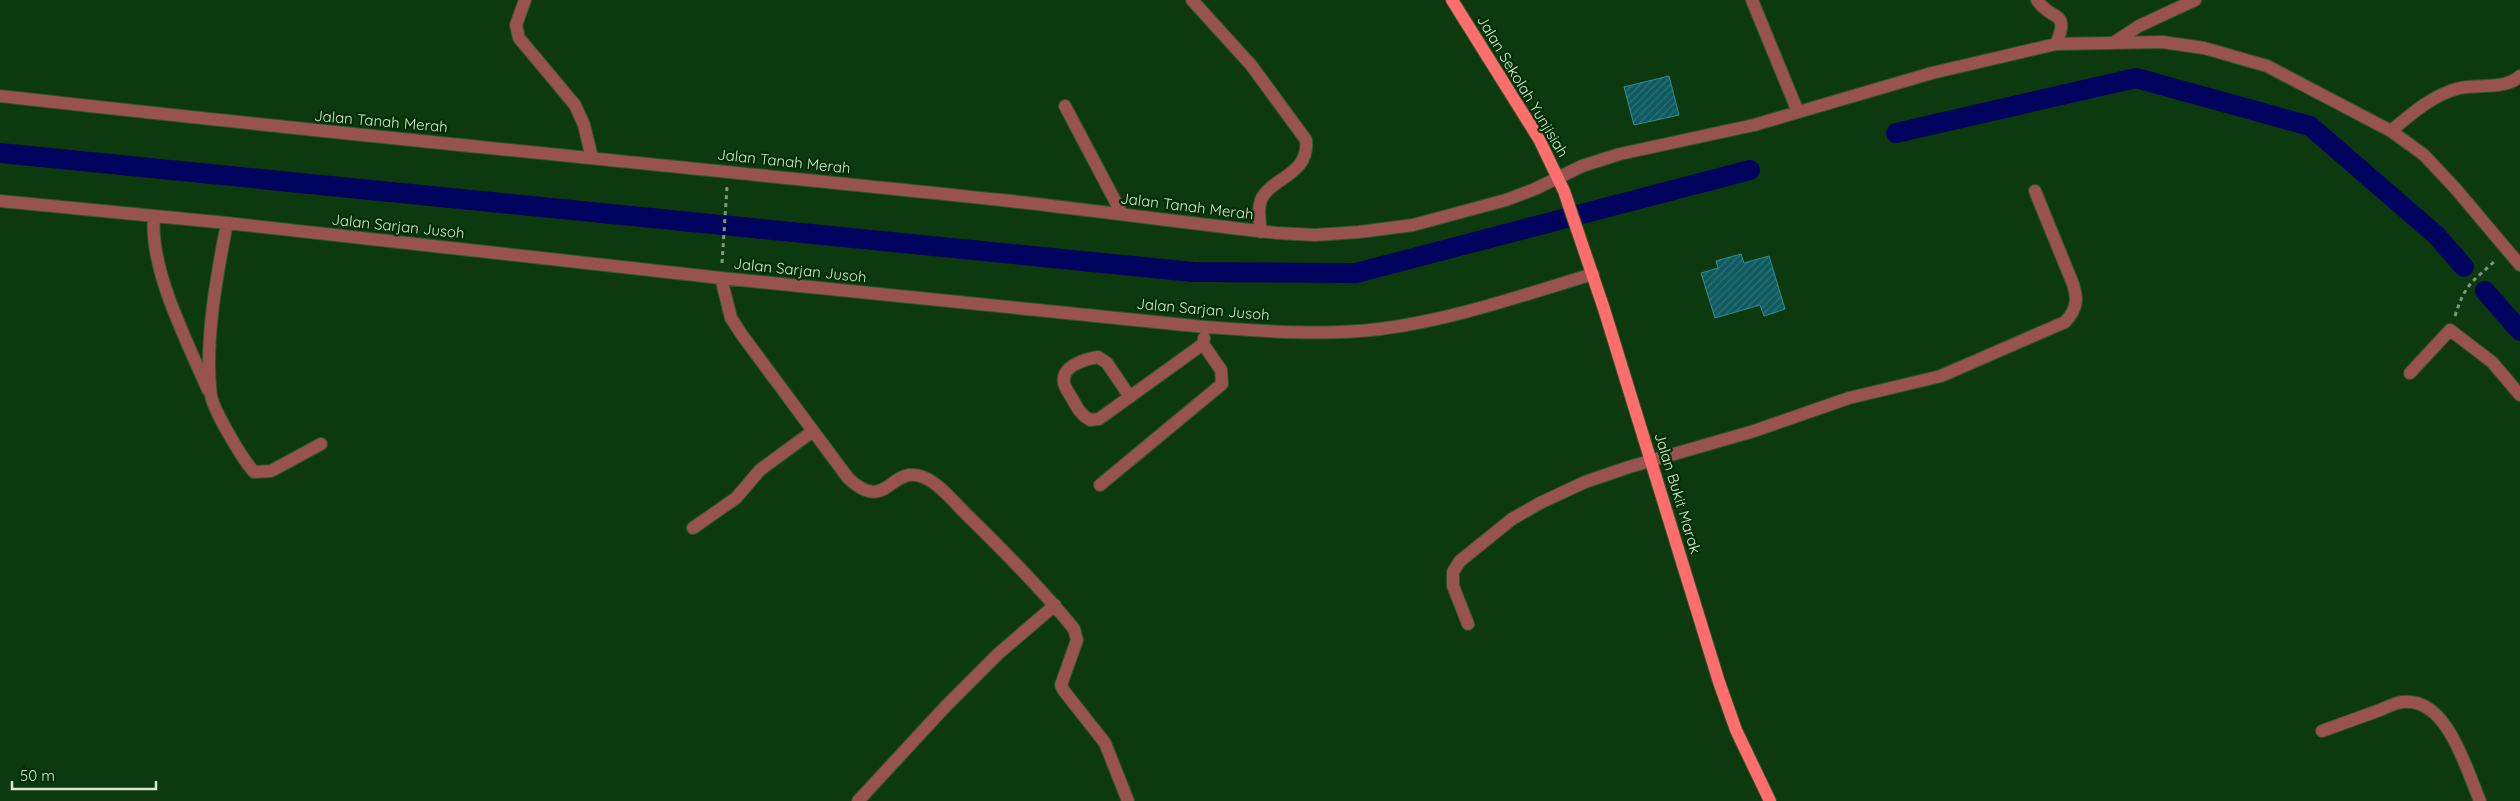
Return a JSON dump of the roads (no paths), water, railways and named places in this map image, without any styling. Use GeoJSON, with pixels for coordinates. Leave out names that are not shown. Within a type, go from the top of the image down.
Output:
{"type":"FeatureCollection","features":[{"type":"Feature","properties":{"kind":"main road","name":"Jalan Sekolah Yunjisiah"},"geometry":{"type":"LineString","coordinates":[[1452,0],[1539,139],[1564,191]]}},
{"type":"Feature","properties":{"kind":"main road","name":"Jalan Bukit Marak"},"geometry":{"type":"LineString","coordinates":[[1564,191],[1593,274],[1730,714],[1758,779],[1770,801]]}},
{"type":"Feature","properties":{"kind":"street"},"geometry":{"type":"LineString","coordinates":[[525,0],[516,25],[519,38],[575,105],[584,125],[592,158]]}},
{"type":"Feature","properties":{"kind":"street"},"geometry":{"type":"LineString","coordinates":[[1192,0],[1252,65],[1306,140],[1306,153],[1295,169],[1260,201],[1261,232]]}},
{"type":"Feature","properties":{"kind":"street"},"geometry":{"type":"LineString","coordinates":[[1752,0],[1798,112]]}},
{"type":"Feature","properties":{"kind":"street"},"geometry":{"type":"LineString","coordinates":[[2037,0],[2047,12],[2054,14],[2060,20],[2062,28],[2056,44]]}},
{"type":"Feature","properties":{"kind":"street"},"geometry":{"type":"LineString","coordinates":[[2116,41],[2139,26],[2195,0]]}},
{"type":"Feature","properties":{"kind":"street","name":"Jalan Tanah Merah"},"geometry":{"type":"LineString","coordinates":[[0,96],[289,129],[592,158],[1122,214],[1261,232],[1323,234],[1359,232],[1413,225],[1506,200],[1582,166],[1620,154],[1744,127],[1932,73],[2056,44],[2116,41],[2162,42],[2204,48],[2267,66],[2391,131],[2424,156],[2449,181],[2520,265]]}},
{"type":"Feature","properties":{"kind":"street"},"geometry":{"type":"LineString","coordinates":[[2391,131],[2434,99],[2459,88],[2505,84],[2520,76]]}},
{"type":"Feature","properties":{"kind":"street"},"geometry":{"type":"LineString","coordinates":[[1065,106],[1122,214]]}},
{"type":"Feature","properties":{"kind":"street"},"geometry":{"type":"LineString","coordinates":[[1468,624],[1454,586],[1453,572],[1460,561],[1512,519],[1540,503],[1585,482],[1650,460],[1754,431],[1850,398],[1941,376],[2065,322],[2074,312],[2077,299],[2073,284],[2035,191]]}},
{"type":"Feature","properties":{"kind":"street","name":"Jalan Sarjan Jusoh"},"geometry":{"type":"LineString","coordinates":[[0,201],[227,223],[721,278],[1205,327],[1322,332],[1379,329],[1468,311],[1593,274]]}},
{"type":"Feature","properties":{"kind":"street"},"geometry":{"type":"LineString","coordinates":[[154,216],[153,239],[157,258],[178,320],[211,397],[243,460],[254,472],[271,471],[321,444]]}},
{"type":"Feature","properties":{"kind":"street"},"geometry":{"type":"LineString","coordinates":[[211,397],[209,354],[219,264],[227,223]]}},
{"type":"Feature","properties":{"kind":"street"},"geometry":{"type":"LineString","coordinates":[[721,278],[731,318],[848,478],[861,490],[873,493],[912,474],[924,477],[956,504],[1022,569],[1074,629],[1077,640],[1062,678],[1064,691],[1105,743],[1128,801]]}},
{"type":"Feature","properties":{"kind":"street"},"geometry":{"type":"LineString","coordinates":[[1100,485],[1222,384],[1221,370],[1203,344],[1205,327]]}},
{"type":"Feature","properties":{"kind":"street"},"geometry":{"type":"LineString","coordinates":[[2410,373],[2450,330],[2492,362],[2520,395]]}},
{"type":"Feature","properties":{"kind":"street"},"geometry":{"type":"LineString","coordinates":[[1130,397],[1107,363],[1098,357],[1087,358],[1069,368],[1064,376],[1064,384],[1081,415],[1090,420],[1099,419],[1130,397],[1203,344]]}},
{"type":"Feature","properties":{"kind":"street"},"geometry":{"type":"LineString","coordinates":[[693,528],[736,498],[760,470],[813,431]]}},
{"type":"Feature","properties":{"kind":"street"},"geometry":{"type":"LineString","coordinates":[[858,801],[946,706],[998,654],[1054,605]]}},
{"type":"Feature","properties":{"kind":"street"},"geometry":{"type":"LineString","coordinates":[[2322,731],[2402,702],[2418,703],[2430,708],[2450,732],[2480,801]]}},
{"type":"Feature","properties":{"kind":"waterway"},"geometry":{"type":"LineString","coordinates":[[1896,133],[2136,78],[2310,126],[2436,235],[2464,267]]}},
{"type":"Feature","properties":{"kind":"waterway"},"geometry":{"type":"LineString","coordinates":[[0,153],[1193,272],[1356,273],[1750,170]]}},
{"type":"Feature","properties":{"kind":"waterway"},"geometry":{"type":"LineString","coordinates":[[2485,291],[2520,331]]}}]}
